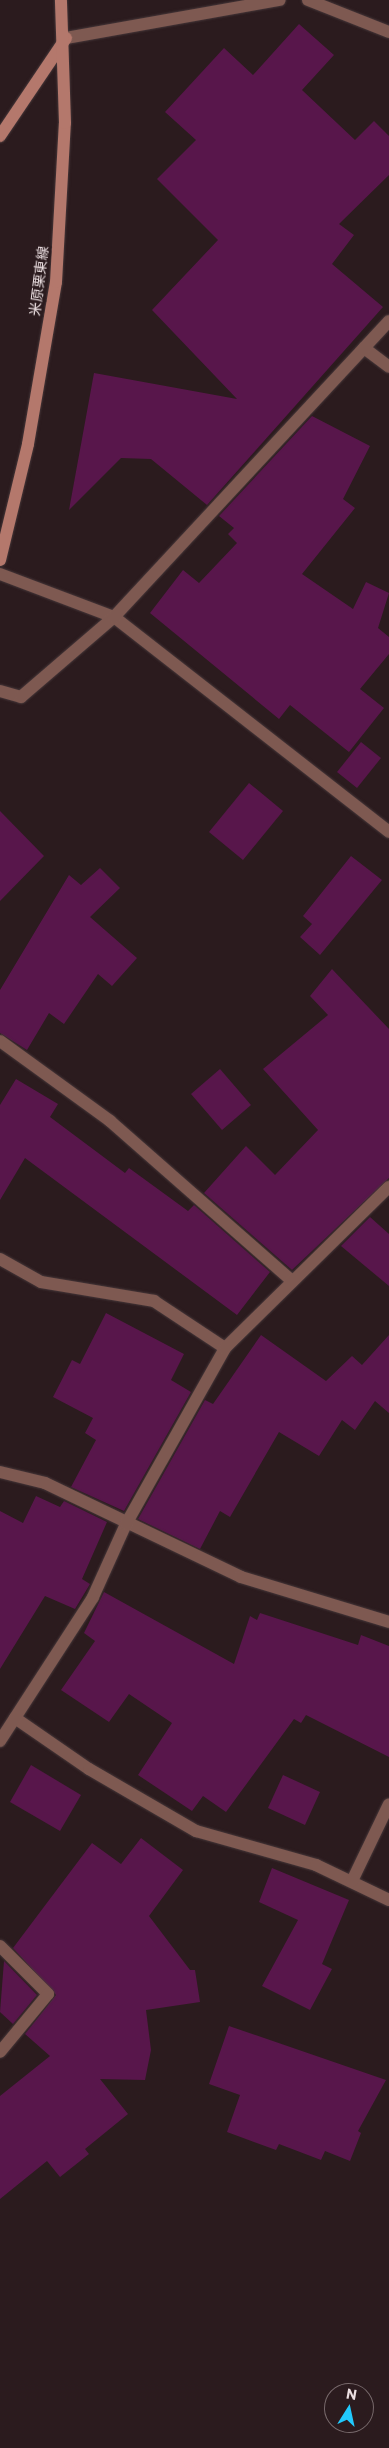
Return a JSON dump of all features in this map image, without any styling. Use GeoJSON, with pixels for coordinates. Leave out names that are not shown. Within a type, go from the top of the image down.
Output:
{"type":"FeatureCollection","features":[{"type":"Feature","properties":{"kind":"main road","name":"米原栗東線"},"geometry":{"type":"LineString","coordinates":[[0,560],[28,444],[56,282],[66,38],[61,0]]}},
{"type":"Feature","properties":{"kind":"main road"},"geometry":{"type":"LineString","coordinates":[[0,136],[66,38]]}},
{"type":"Feature","properties":{"kind":"street"},"geometry":{"type":"LineString","coordinates":[[66,38],[280,0]]}},
{"type":"Feature","properties":{"kind":"street"},"geometry":{"type":"LineString","coordinates":[[308,0],[389,32]]}},
{"type":"Feature","properties":{"kind":"street"},"geometry":{"type":"LineString","coordinates":[[0,691],[21,697],[114,617],[389,321]]}},
{"type":"Feature","properties":{"kind":"street"},"geometry":{"type":"LineString","coordinates":[[364,348],[389,367]]}},
{"type":"Feature","properties":{"kind":"street"},"geometry":{"type":"LineString","coordinates":[[0,574],[114,617],[389,832]]}},
{"type":"Feature","properties":{"kind":"street"},"geometry":{"type":"LineString","coordinates":[[0,1041],[110,1122],[291,1280]]}},
{"type":"Feature","properties":{"kind":"street"},"geometry":{"type":"LineString","coordinates":[[0,1741],[93,1597],[126,1524],[225,1348],[291,1280],[389,1187]]}},
{"type":"Feature","properties":{"kind":"street"},"geometry":{"type":"LineString","coordinates":[[0,1259],[41,1282],[154,1301],[225,1348]]}},
{"type":"Feature","properties":{"kind":"street"},"geometry":{"type":"LineString","coordinates":[[0,1472],[45,1484],[241,1577],[389,1622]]}},
{"type":"Feature","properties":{"kind":"street"},"geometry":{"type":"LineString","coordinates":[[15,1718],[89,1769],[196,1831],[316,1865],[389,1900]]}},
{"type":"Feature","properties":{"kind":"street"},"geometry":{"type":"LineString","coordinates":[[352,1881],[389,1804]]}},
{"type":"Feature","properties":{"kind":"street"},"geometry":{"type":"LineString","coordinates":[[0,1946],[48,1994],[0,2052]]}},
{"type":"Feature","properties":{"kind":"building"},"geometry":{"type":"Polygon","coordinates":[[[299,24],[334,55],[302,90],[355,140],[374,121],[389,136],[389,175],[339,224],[354,235],[332,264],[383,307],[207,505],[151,459],[121,458],[69,510],[94,373],[237,399],[152,310],[218,240],[157,179],[196,140],[165,112],[224,48],[253,75],[299,24]]]}},
{"type":"Feature","properties":{"kind":"building"},"geometry":{"type":"Polygon","coordinates":[[[312,416],[370,446],[343,499],[355,508],[302,574],[353,609],[366,582],[389,593],[378,628],[389,637],[389,654],[360,689],[384,708],[349,752],[290,705],[279,719],[150,613],[183,570],[199,583],[237,543],[228,534],[234,528],[219,516],[312,416]]]}},
{"type":"Feature","properties":{"kind":"building"},"geometry":{"type":"Polygon","coordinates":[[[361,742],[381,758],[357,788],[337,772],[361,742]]]}},
{"type":"Feature","properties":{"kind":"building"},"geometry":{"type":"Polygon","coordinates":[[[249,783],[283,811],[243,860],[209,832],[249,783]]]}},
{"type":"Feature","properties":{"kind":"building"},"geometry":{"type":"Polygon","coordinates":[[[0,811],[44,856],[0,901],[0,811]]]}},
{"type":"Feature","properties":{"kind":"building"},"geometry":{"type":"Polygon","coordinates":[[[351,856],[382,880],[320,955],[300,937],[312,924],[303,916],[351,856]]]}},
{"type":"Feature","properties":{"kind":"building"},"geometry":{"type":"Polygon","coordinates":[[[100,868],[120,888],[90,917],[137,958],[112,986],[98,974],[64,1024],[49,1013],[27,1050],[0,1033],[0,990],[69,875],[81,885],[100,868]]]}},
{"type":"Feature","properties":{"kind":"building"},"geometry":{"type":"Polygon","coordinates":[[[332,969],[389,1029],[389,1178],[292,1270],[204,1193],[246,1146],[275,1175],[318,1130],[263,1069],[328,1015],[310,996],[332,969]]]}},
{"type":"Feature","properties":{"kind":"building"},"geometry":{"type":"Polygon","coordinates":[[[220,1069],[251,1105],[222,1130],[191,1094],[220,1069]]]}},
{"type":"Feature","properties":{"kind":"building"},"geometry":{"type":"Polygon","coordinates":[[[16,1079],[58,1104],[50,1117],[125,1173],[129,1168],[188,1211],[194,1205],[270,1272],[237,1315],[25,1158],[0,1200],[0,1105],[16,1079]]]}},
{"type":"Feature","properties":{"kind":"building"},"geometry":{"type":"Polygon","coordinates":[[[370,1217],[389,1234],[389,1286],[341,1246],[370,1217]]]}},
{"type":"Feature","properties":{"kind":"building"},"geometry":{"type":"Polygon","coordinates":[[[106,1313],[184,1354],[171,1380],[191,1392],[124,1511],[71,1487],[96,1440],[85,1433],[93,1418],[53,1397],[72,1360],[80,1364],[106,1313]]]}},
{"type":"Feature","properties":{"kind":"building"},"geometry":{"type":"Polygon","coordinates":[[[261,1335],[326,1381],[352,1356],[362,1365],[389,1335],[389,1413],[375,1401],[355,1430],[342,1420],[319,1456],[279,1432],[230,1517],[220,1511],[200,1549],[138,1519],[205,1400],[213,1404],[261,1335]]]}},
{"type":"Feature","properties":{"kind":"building"},"geometry":{"type":"Polygon","coordinates":[[[36,1496],[60,1507],[64,1501],[107,1522],[82,1579],[90,1584],[75,1609],[45,1596],[0,1669],[0,1511],[23,1523],[36,1496]]]}},
{"type":"Feature","properties":{"kind":"building"},"geometry":{"type":"Polygon","coordinates":[[[104,1592],[234,1664],[250,1616],[257,1620],[260,1613],[358,1645],[361,1635],[389,1646],[389,1757],[306,1715],[301,1723],[294,1719],[226,1812],[203,1796],[192,1811],[138,1775],[172,1723],[129,1694],[109,1722],[61,1690],[95,1641],[84,1633],[104,1592]]]}},
{"type":"Feature","properties":{"kind":"building"},"geometry":{"type":"Polygon","coordinates":[[[31,1765],[81,1795],[60,1831],[10,1802],[31,1765]]]}},
{"type":"Feature","properties":{"kind":"building"},"geometry":{"type":"Polygon","coordinates":[[[283,1775],[320,1792],[305,1825],[268,1808],[283,1775]]]}},
{"type":"Feature","properties":{"kind":"building"},"geometry":{"type":"Polygon","coordinates":[[[141,1838],[183,1870],[149,1916],[190,1970],[195,1970],[200,2002],[146,2010],[151,2050],[145,2080],[100,2079],[128,2114],[85,2149],[89,2154],[60,2177],[47,2161],[0,2199],[0,2096],[50,2056],[25,2034],[56,1995],[13,1948],[92,1843],[121,1864],[141,1838]]]}},
{"type":"Feature","properties":{"kind":"building"},"geometry":{"type":"Polygon","coordinates":[[[272,1868],[349,1900],[322,1964],[332,1969],[310,2010],[262,1986],[298,1920],[259,1902],[272,1868]]]}},
{"type":"Feature","properties":{"kind":"building"},"geometry":{"type":"Polygon","coordinates":[[[4,1961],[37,1995],[13,2024],[0,2012],[4,1961]]]}},
{"type":"Feature","properties":{"kind":"building"},"geometry":{"type":"Polygon","coordinates":[[[229,2026],[386,2080],[358,2131],[361,2133],[350,2161],[325,2151],[321,2160],[279,2144],[276,2150],[227,2132],[240,2095],[209,2084],[229,2026]]]}}]}
